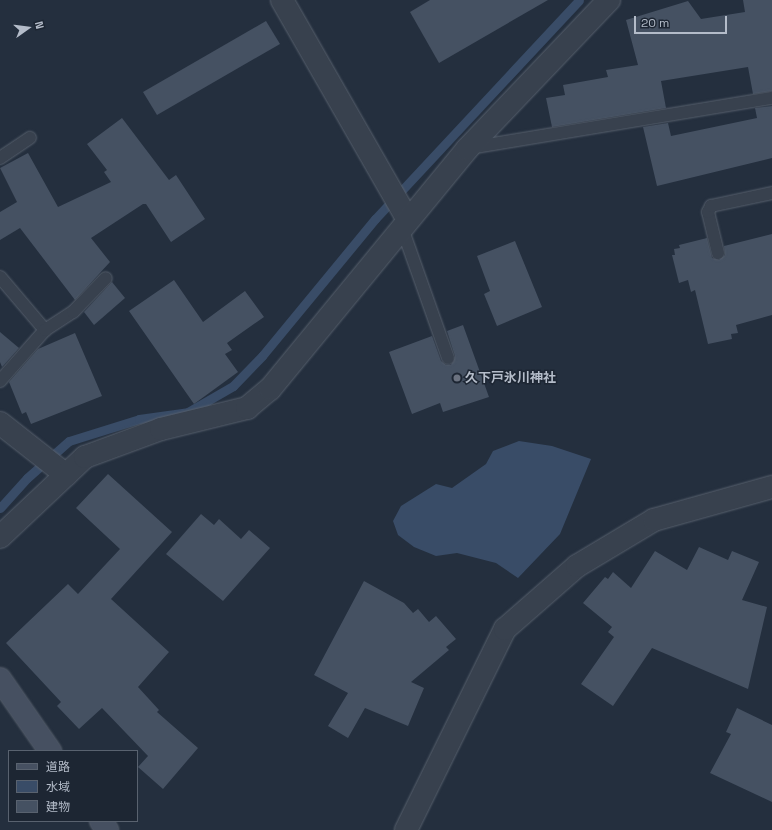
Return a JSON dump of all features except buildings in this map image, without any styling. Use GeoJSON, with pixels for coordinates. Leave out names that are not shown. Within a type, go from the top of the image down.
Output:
{"type":"FeatureCollection","features":[{"type":"Feature","properties":{"kind":"street"},"geometry":{"type":"LineString","coordinates":[[282,0],[405,223]]}},
{"type":"Feature","properties":{"kind":"street"},"geometry":{"type":"LineString","coordinates":[[0,537],[85,457],[161,429],[246,408],[270,389],[467,149],[609,0]]}},
{"type":"Feature","properties":{"kind":"street"},"geometry":{"type":"LineString","coordinates":[[0,423],[66,475]]}},
{"type":"Feature","properties":{"kind":"street"},"geometry":{"type":"LineString","coordinates":[[406,830],[505,629],[577,566],[654,520],[772,487]]}},
{"type":"Feature","properties":{"kind":"street"},"geometry":{"type":"LineString","coordinates":[[0,679],[49,750]]}},
{"type":"Feature","properties":{"kind":"lane"},"geometry":{"type":"LineString","coordinates":[[467,149],[772,98]]}},
{"type":"Feature","properties":{"kind":"lane"},"geometry":{"type":"LineString","coordinates":[[0,158],[30,138]]}},
{"type":"Feature","properties":{"kind":"lane"},"geometry":{"type":"LineString","coordinates":[[718,253],[708,212],[711,206],[772,193]]}},
{"type":"Feature","properties":{"kind":"lane"},"geometry":{"type":"LineString","coordinates":[[405,223],[448,358]]}},
{"type":"Feature","properties":{"kind":"lane"},"geometry":{"type":"LineString","coordinates":[[0,277],[44,330]]}},
{"type":"Feature","properties":{"kind":"lane"},"geometry":{"type":"LineString","coordinates":[[0,381],[44,330],[73,312],[106,278]]}},
{"type":"Feature","properties":{"kind":"water"},"geometry":{"type":"Polygon","coordinates":[[[519,441],[552,446],[591,459],[560,534],[518,578],[496,563],[457,553],[436,556],[414,547],[398,535],[393,521],[401,506],[436,484],[452,488],[486,464],[493,451],[519,441]]]}},
{"type":"Feature","properties":{"kind":"waterway"},"geometry":{"type":"LineString","coordinates":[[0,508],[27,478],[69,441],[139,419],[188,412],[233,386],[262,356],[375,219],[579,0]]}},
{"type":"Feature","properties":{"kind":"place","name":"久下戸氷川神社"},"geometry":{"type":"Point","coordinates":[457,378]}}]}
